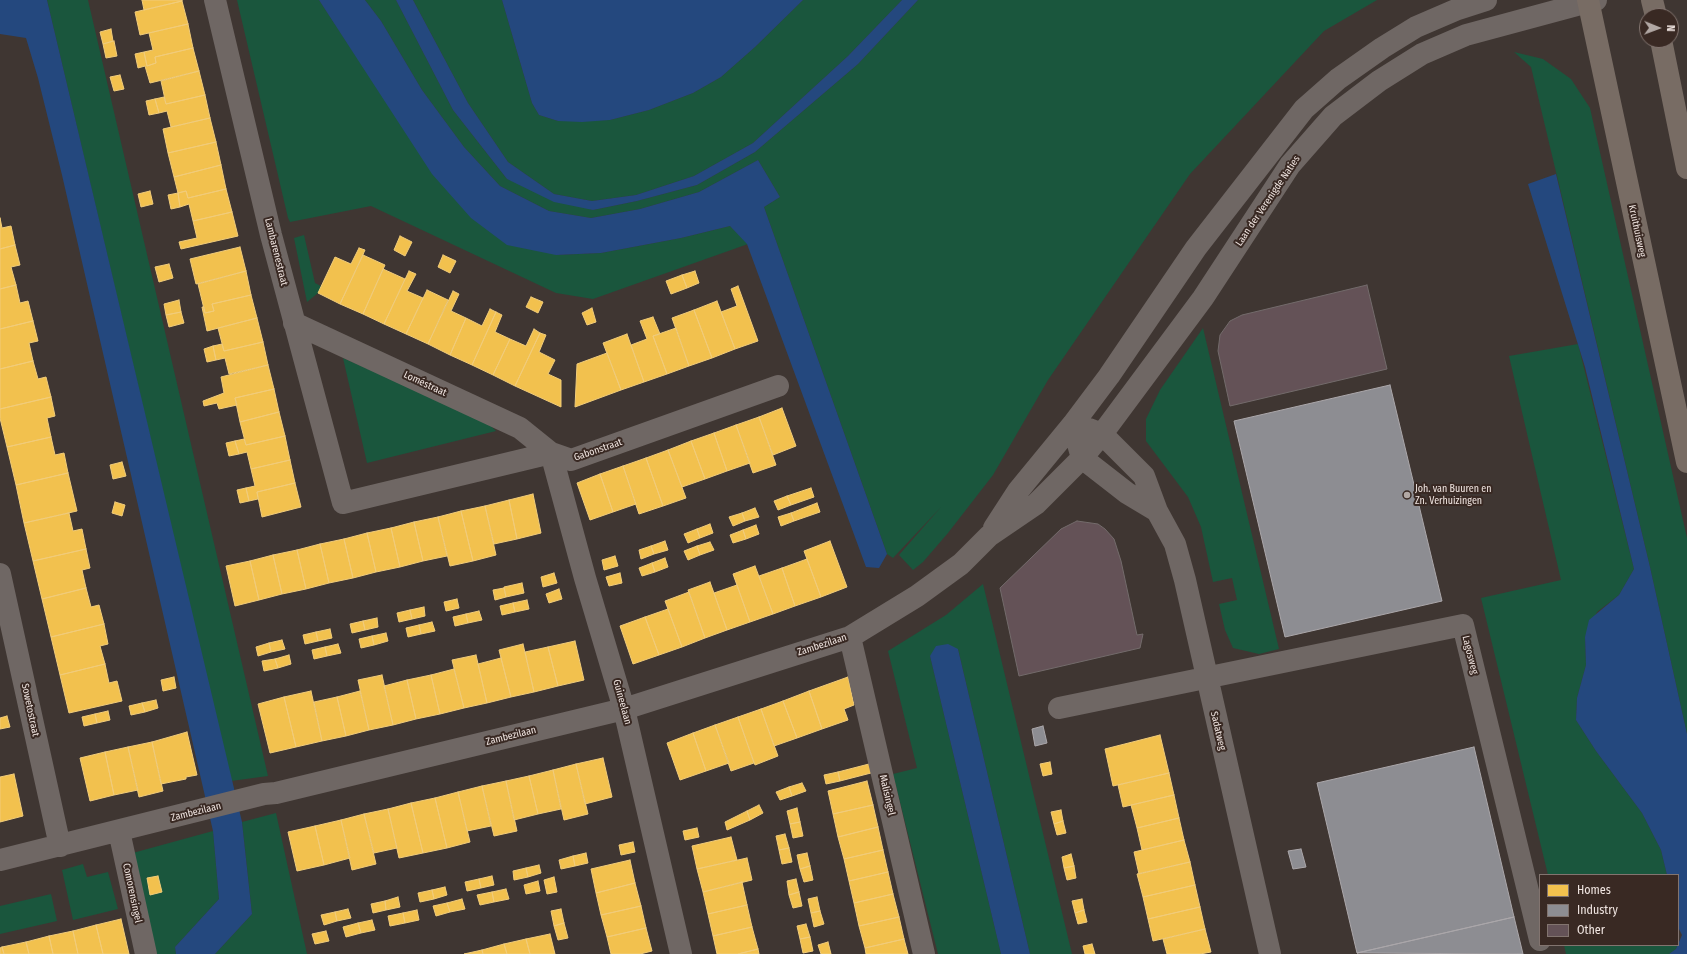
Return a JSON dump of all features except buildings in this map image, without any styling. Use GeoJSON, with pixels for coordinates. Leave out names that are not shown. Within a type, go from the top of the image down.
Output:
{"type":"FeatureCollection","features":[{"type":"Feature","properties":{"kind":"main road","name":"Kruithuisweg"},"geometry":{"type":"LineString","coordinates":[[1591,1],[1687,462]]}},
{"type":"Feature","properties":{"kind":"main road"},"geometry":{"type":"LineString","coordinates":[[1663,48],[1687,168]]}},
{"type":"Feature","properties":{"kind":"street","name":"Lambarenestraat"},"geometry":{"type":"LineString","coordinates":[[214,0],[294,323],[343,503],[551,453]]}},
{"type":"Feature","properties":{"kind":"street"},"geometry":{"type":"LineString","coordinates":[[1158,511],[1127,493],[1082,458],[1073,424],[1109,376],[1196,248],[1304,109],[1338,79],[1382,48],[1416,27],[1458,9],[1486,0]]}},
{"type":"Feature","properties":{"kind":"street","name":"Laan der Verenigde Naties"},"geometry":{"type":"LineString","coordinates":[[1082,458],[1102,434],[1203,298],[1290,165],[1333,116],[1379,81],[1422,54],[1466,35],[1591,1]]}},
{"type":"Feature","properties":{"kind":"street","name":"Loméstraat"},"geometry":{"type":"LineString","coordinates":[[294,323],[520,428],[551,453]]}},
{"type":"Feature","properties":{"kind":"street","name":"Gabonstraat"},"geometry":{"type":"LineString","coordinates":[[551,453],[571,460],[778,386]]}},
{"type":"Feature","properties":{"kind":"street","name":"Sadatweg"},"geometry":{"type":"LineString","coordinates":[[1073,424],[1102,434],[1144,476],[1177,552],[1185,580],[1206,679],[1270,954]]}},
{"type":"Feature","properties":{"kind":"street","name":"Zambezilaan"},"geometry":{"type":"LineString","coordinates":[[989,536],[1018,491],[1073,424]]}},
{"type":"Feature","properties":{"kind":"street","name":"Guineelaan"},"geometry":{"type":"LineString","coordinates":[[551,453],[585,578],[624,709],[681,954]]}},
{"type":"Feature","properties":{"kind":"street","name":"Zambezilaan"},"geometry":{"type":"LineString","coordinates":[[0,860],[197,812],[248,798],[624,709],[850,637],[917,596],[961,564],[989,536],[1036,504],[1082,458]]}},
{"type":"Feature","properties":{"kind":"street","name":"Sowetostraat"},"geometry":{"type":"LineString","coordinates":[[1,584],[60,846]]}},
{"type":"Feature","properties":{"kind":"street","name":"Lagosweg"},"geometry":{"type":"LineString","coordinates":[[1206,679],[1463,625],[1539,936]]}},
{"type":"Feature","properties":{"kind":"street","name":"Malisingel"},"geometry":{"type":"LineString","coordinates":[[850,637],[924,954]]}},
{"type":"Feature","properties":{"kind":"street"},"geometry":{"type":"LineString","coordinates":[[1060,708],[1206,679]]}},
{"type":"Feature","properties":{"kind":"street","name":"Comorensingel"},"geometry":{"type":"LineString","coordinates":[[119,831],[146,954]]}},
{"type":"Feature","properties":{"kind":"green space"},"geometry":{"type":"Polygon","coordinates":[[[47,0],[88,0],[268,776],[231,781],[47,0]]]}},
{"type":"Feature","properties":{"kind":"green space"},"geometry":{"type":"Polygon","coordinates":[[[237,0],[319,0],[356,56],[556,255],[601,253],[681,238],[730,226],[748,244],[593,299],[556,293],[371,206],[290,222],[237,0]]]}},
{"type":"Feature","properties":{"kind":"green space"},"geometry":{"type":"Polygon","coordinates":[[[365,0],[396,0],[453,110],[507,179],[593,210],[637,201],[697,185],[755,152],[858,64],[918,0],[1377,0],[1324,31],[1190,174],[1048,380],[993,475],[948,533],[923,562],[913,570],[899,555],[941,507],[893,558],[887,554],[764,207],[780,197],[758,160],[699,192],[640,209],[591,218],[549,211],[500,186],[464,147],[422,90],[381,21],[365,0]]]}},
{"type":"Feature","properties":{"kind":"green space"},"geometry":{"type":"Polygon","coordinates":[[[413,0],[502,0],[532,103],[539,115],[558,121],[610,120],[649,110],[693,93],[721,77],[755,47],[803,0],[902,0],[848,56],[753,143],[694,176],[636,195],[592,201],[554,194],[508,162],[468,103],[413,0]]]}},
{"type":"Feature","properties":{"kind":"green space"},"geometry":{"type":"Polygon","coordinates":[[[1514,52],[1543,59],[1571,79],[1590,108],[1687,538],[1687,734],[1650,567],[1531,67],[1514,52]]]}},
{"type":"Feature","properties":{"kind":"green space"},"geometry":{"type":"Polygon","coordinates":[[[304,235],[315,283],[321,286],[318,293],[307,302],[294,238],[304,235]]]}},
{"type":"Feature","properties":{"kind":"green space"},"geometry":{"type":"Polygon","coordinates":[[[1203,328],[1279,649],[1259,654],[1233,648],[1225,630],[1219,604],[1237,600],[1232,578],[1213,582],[1201,527],[1188,497],[1146,441],[1146,419],[1160,390],[1203,328]]]}},
{"type":"Feature","properties":{"kind":"green space"},"geometry":{"type":"Polygon","coordinates":[[[1578,344],[1634,569],[1619,595],[1597,612],[1585,637],[1586,665],[1577,698],[1576,720],[1596,751],[1642,813],[1661,850],[1667,874],[1548,874],[1481,598],[1561,580],[1509,356],[1578,344]]]}},
{"type":"Feature","properties":{"kind":"green space"},"geometry":{"type":"Polygon","coordinates":[[[343,358],[486,421],[496,431],[367,463],[343,358]]]}},
{"type":"Feature","properties":{"kind":"green space"},"geometry":{"type":"Polygon","coordinates":[[[983,584],[1072,954],[1030,954],[958,649],[930,656],[1001,954],[938,954],[893,774],[917,768],[888,651],[946,615],[983,584]]]}},
{"type":"Feature","properties":{"kind":"green space"},"geometry":{"type":"Polygon","coordinates":[[[276,813],[307,954],[215,954],[252,914],[242,822],[276,813]]]}},
{"type":"Feature","properties":{"kind":"green space"},"geometry":{"type":"Polygon","coordinates":[[[213,831],[219,899],[175,947],[176,954],[153,954],[129,854],[213,831]]]}},
{"type":"Feature","properties":{"kind":"green space"},"geometry":{"type":"Polygon","coordinates":[[[83,864],[87,877],[108,872],[118,909],[73,920],[62,870],[83,864]]]}},
{"type":"Feature","properties":{"kind":"green space"},"geometry":{"type":"Polygon","coordinates":[[[51,894],[57,921],[0,934],[0,906],[51,894]]]}},
{"type":"Feature","properties":{"kind":"green space"},"geometry":{"type":"Polygon","coordinates":[[[1564,946],[1678,946],[1669,954],[1566,954],[1564,946]]]}},
{"type":"Feature","properties":{"kind":"water"},"geometry":{"type":"Polygon","coordinates":[[[0,0],[47,0],[242,822],[252,914],[215,954],[176,954],[175,947],[219,899],[213,831],[62,175],[38,78],[26,38],[0,34],[0,0]]]}},
{"type":"Feature","properties":{"kind":"water"},"geometry":{"type":"Polygon","coordinates":[[[319,0],[365,0],[381,21],[422,90],[464,147],[500,186],[549,211],[591,218],[640,209],[699,192],[758,160],[780,197],[764,207],[887,554],[879,568],[866,567],[747,244],[730,226],[681,238],[601,253],[556,255],[507,245],[471,218],[432,174],[319,0]]]}},
{"type":"Feature","properties":{"kind":"water"},"geometry":{"type":"Polygon","coordinates":[[[396,0],[413,0],[468,103],[508,162],[554,194],[592,201],[636,195],[694,176],[753,143],[848,56],[902,0],[918,0],[858,64],[755,152],[697,185],[637,201],[593,210],[554,202],[507,179],[453,110],[396,0]]]}},
{"type":"Feature","properties":{"kind":"water"},"geometry":{"type":"Polygon","coordinates":[[[502,0],[803,0],[755,47],[721,77],[693,93],[649,110],[610,120],[582,122],[558,121],[539,115],[532,103],[502,0]]]}},
{"type":"Feature","properties":{"kind":"water"},"geometry":{"type":"Polygon","coordinates":[[[1556,174],[1650,567],[1687,734],[1687,954],[1669,954],[1679,946],[1682,935],[1679,929],[1679,874],[1667,874],[1661,850],[1642,813],[1596,751],[1576,720],[1577,698],[1586,665],[1585,637],[1589,620],[1619,595],[1634,569],[1585,367],[1528,184],[1556,174]]]}},
{"type":"Feature","properties":{"kind":"water"},"geometry":{"type":"Polygon","coordinates":[[[948,644],[958,649],[1030,954],[1001,954],[930,656],[936,646],[948,644]]]}},
{"type":"Feature","properties":{"kind":"place","name":"Joh. van Buuren en Zn. Verhuizingen"},"geometry":{"type":"Point","coordinates":[1407,495]}}]}
